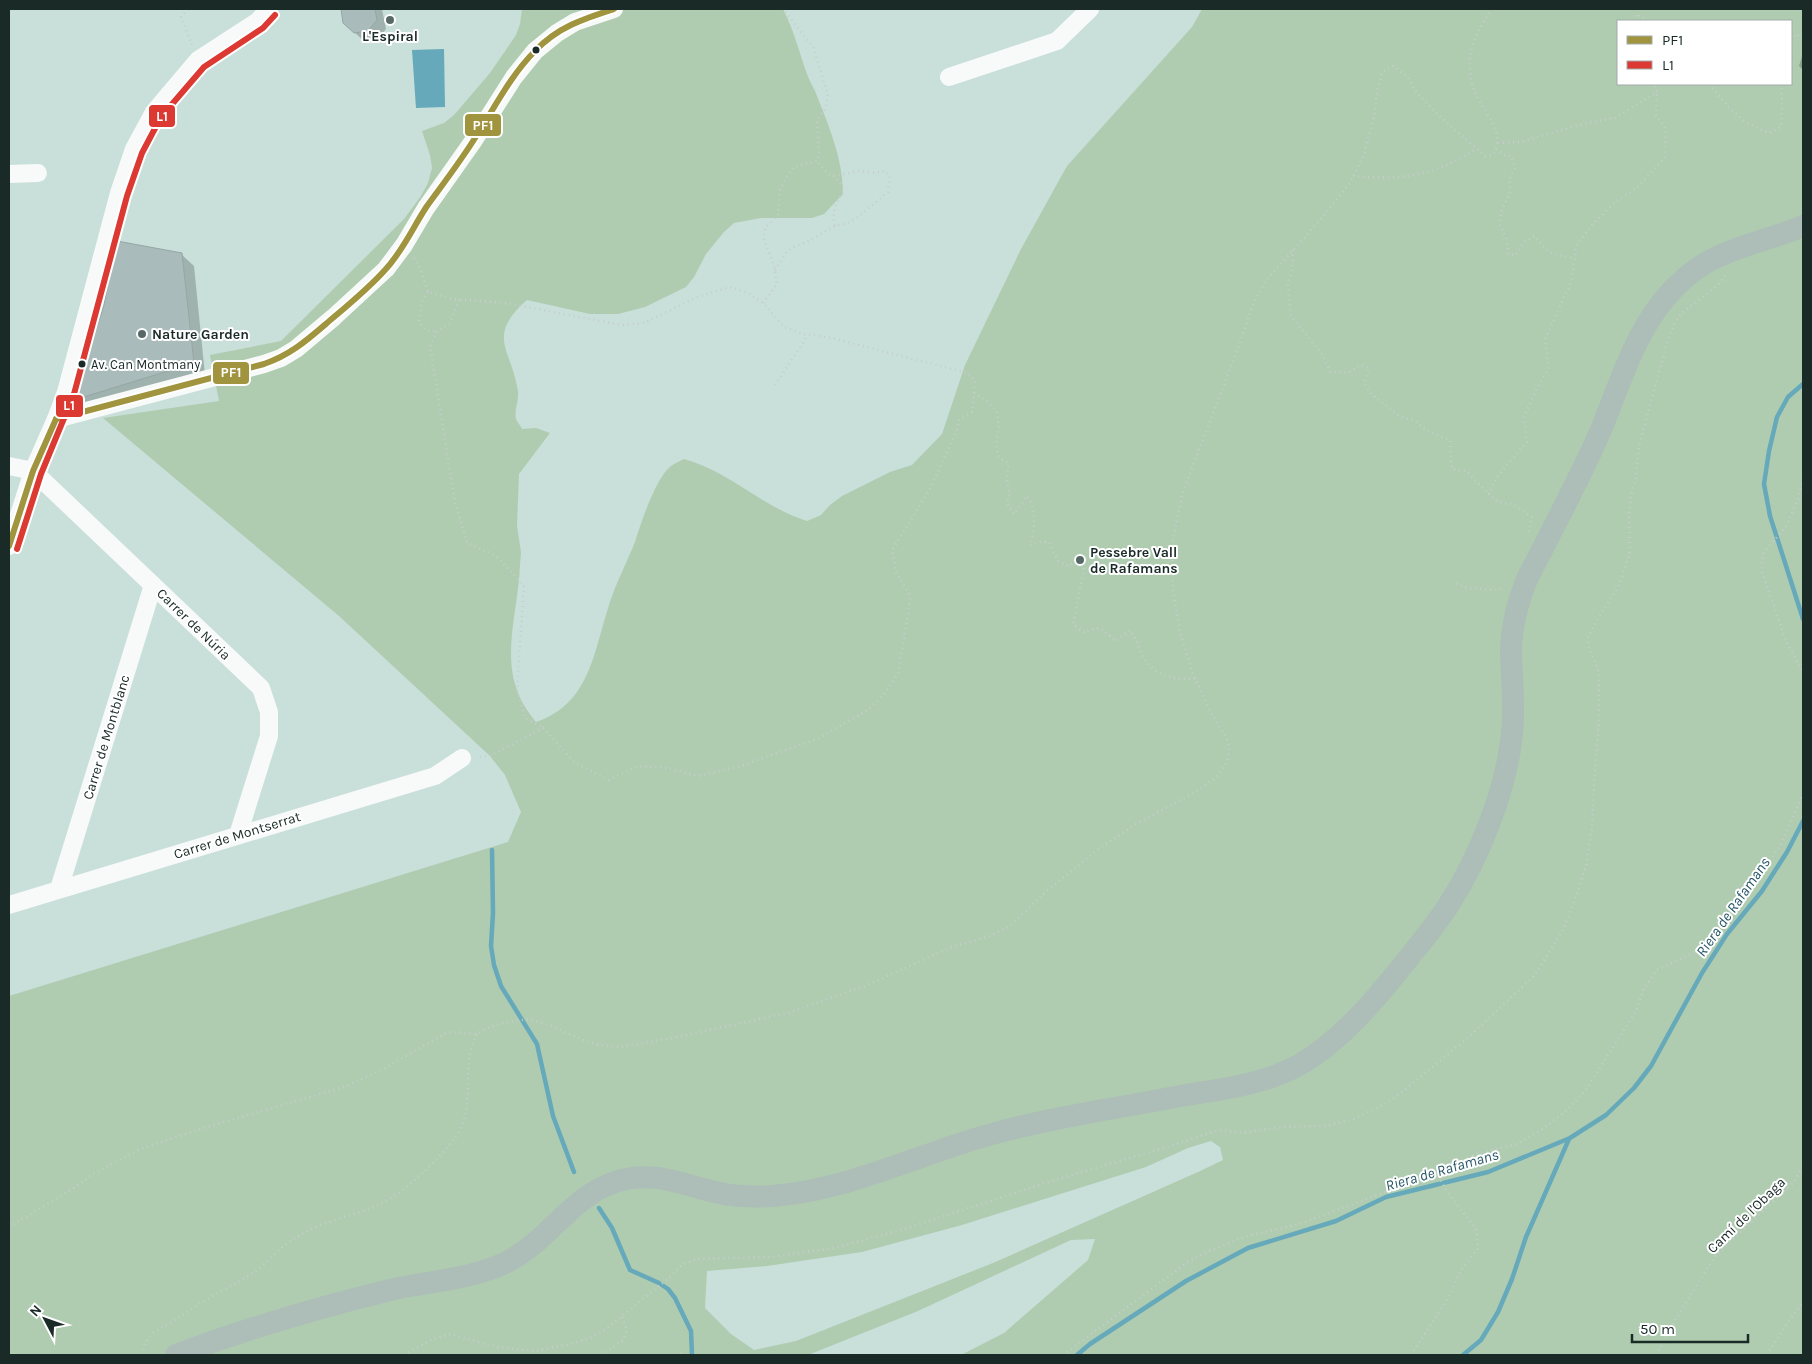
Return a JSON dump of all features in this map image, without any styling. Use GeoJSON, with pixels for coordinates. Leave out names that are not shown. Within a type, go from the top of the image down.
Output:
{"type":"FeatureCollection","features":[{"type":"Feature","properties":{"kind":"main road"},"geometry":{"type":"LineString","coordinates":[[176,1355],[222,1338],[314,1309],[400,1288],[474,1273],[497,1266],[524,1252],[588,1194],[624,1179],[641,1177],[660,1178],[738,1196],[771,1196],[802,1192],[858,1178],[993,1133],[1259,1081],[1294,1068],[1312,1058],[1343,1031],[1393,977],[1447,908],[1466,875],[1490,820],[1509,753],[1513,731],[1511,644],[1518,601],[1599,433],[1639,337],[1662,302],[1690,275],[1715,258],[1803,226]]}},
{"type":"Feature","properties":{"kind":"street"},"geometry":{"type":"LineString","coordinates":[[9,546],[33,471],[56,419],[74,365],[119,193],[134,149],[154,112],[198,60],[258,21],[269,9]]}},
{"type":"Feature","properties":{"kind":"street"},"geometry":{"type":"LineString","coordinates":[[56,419],[254,367],[281,358],[296,349],[375,281],[396,258],[426,208],[526,61],[544,42],[563,29],[592,15],[614,9]]}},
{"type":"Feature","properties":{"kind":"street"},"geometry":{"type":"LineString","coordinates":[[949,77],[1057,41],[1090,9]]}},
{"type":"Feature","properties":{"kind":"street"},"geometry":{"type":"LineString","coordinates":[[9,174],[38,173]]}},
{"type":"Feature","properties":{"kind":"street"},"geometry":{"type":"LineString","coordinates":[[9,466],[33,471]]}},
{"type":"Feature","properties":{"kind":"street","name":"Carrer de Núria"},"geometry":{"type":"LineString","coordinates":[[33,471],[261,688],[269,712],[270,736],[238,835]]}},
{"type":"Feature","properties":{"kind":"street","name":"Carrer de Montblanc"},"geometry":{"type":"LineString","coordinates":[[60,889],[153,585]]}},
{"type":"Feature","properties":{"kind":"street","name":"Carrer de Montserrat"},"geometry":{"type":"LineString","coordinates":[[9,905],[435,776],[462,758]]}},
{"type":"Feature","properties":{"kind":"path"},"geometry":{"type":"LineString","coordinates":[[188,9],[181,17],[198,60]]}},
{"type":"Feature","properties":{"kind":"path"},"geometry":{"type":"LineString","coordinates":[[784,9],[813,47],[828,95],[826,108],[817,120],[819,153],[817,161]]}},
{"type":"Feature","properties":{"kind":"path"},"geometry":{"type":"LineString","coordinates":[[142,1355],[148,1338],[153,1333],[257,1270],[294,1238],[325,1224],[377,1205],[398,1193],[414,1180],[456,1136],[465,1118],[469,1100],[468,1061],[471,1045],[477,1034],[485,1029],[529,1019],[549,1025],[586,1041],[620,1048],[788,1014],[865,986],[952,947],[990,936],[1010,926],[1043,894],[1100,848],[1136,824],[1192,794],[1218,776],[1226,762],[1229,748],[1228,739],[1211,713],[1195,679],[1180,632],[1172,590],[1172,545],[1183,491],[1192,464],[1238,348],[1252,306],[1265,282],[1350,183],[1364,154],[1375,112],[1382,72],[1393,66],[1408,77],[1416,90],[1436,113],[1485,156],[1492,155],[1496,149],[1498,143],[1493,125],[1475,93],[1470,62],[1476,36],[1491,9]]}},
{"type":"Feature","properties":{"kind":"path"},"geometry":{"type":"LineString","coordinates":[[1636,20],[1636,14],[1646,20]]}},
{"type":"Feature","properties":{"kind":"path"},"geometry":{"type":"LineString","coordinates":[[1792,39],[1797,34],[1803,39]]}},
{"type":"Feature","properties":{"kind":"path"},"geometry":{"type":"LineString","coordinates":[[1489,494],[1496,478],[1527,442],[1524,417],[1549,367],[1545,340],[1572,279],[1576,246],[1592,225],[1615,202],[1638,187],[1665,157],[1666,129],[1656,115],[1657,92],[1654,85]]}},
{"type":"Feature","properties":{"kind":"path"},"geometry":{"type":"LineString","coordinates":[[1710,85],[1728,108],[1747,123],[1769,133],[1780,127],[1782,101],[1780,85]]}},
{"type":"Feature","properties":{"kind":"path"},"geometry":{"type":"LineString","coordinates":[[1498,143],[1521,142],[1578,125],[1615,118],[1657,92]]}},
{"type":"Feature","properties":{"kind":"path"},"geometry":{"type":"LineString","coordinates":[[1353,176],[1379,179],[1404,177],[1454,162],[1476,149]]}},
{"type":"Feature","properties":{"kind":"path"},"geometry":{"type":"LineString","coordinates":[[1496,149],[1504,155],[1511,156],[1515,167],[1509,181],[1510,193],[1502,210],[1499,223],[1506,238],[1509,255],[1516,255],[1525,241],[1535,236],[1550,254],[1574,258]]}},
{"type":"Feature","properties":{"kind":"path"},"geometry":{"type":"LineString","coordinates":[[817,161],[828,174],[843,185],[843,192],[835,204],[833,219],[835,226]]}},
{"type":"Feature","properties":{"kind":"path"},"geometry":{"type":"LineString","coordinates":[[763,303],[777,284],[775,270],[763,237],[766,227],[778,215],[780,190],[793,167],[817,161]]}},
{"type":"Feature","properties":{"kind":"path"},"geometry":{"type":"LineString","coordinates":[[775,270],[787,252],[795,246],[807,242],[835,226],[848,223],[888,192],[890,176],[885,171],[874,173],[860,171],[833,176]]}},
{"type":"Feature","properties":{"kind":"path"},"geometry":{"type":"LineString","coordinates":[[404,244],[420,268],[428,292]]}},
{"type":"Feature","properties":{"kind":"path"},"geometry":{"type":"LineString","coordinates":[[404,1355],[433,1339],[449,1334],[497,1347],[536,1351],[553,1348],[590,1338],[605,1330],[670,1277],[683,1264],[696,1259],[770,1257],[834,1248],[908,1228],[1045,1183],[1212,1132],[1222,1130],[1241,1133],[1280,1127],[1326,1126],[1354,1120],[1387,1103],[1469,1037],[1520,991],[1535,976],[1544,963],[1564,928],[1586,866],[1592,828],[1600,699],[1598,673],[1588,645],[1588,638],[1618,587],[1628,559],[1630,550],[1629,510],[1636,478],[1639,446],[1660,365],[1673,326],[1681,315],[1720,284],[1742,247]]}},
{"type":"Feature","properties":{"kind":"path"},"geometry":{"type":"LineString","coordinates":[[1293,249],[1292,268],[1288,285],[1291,316],[1322,354],[1330,372],[1348,373],[1360,365],[1369,368],[1364,383],[1371,394],[1400,417],[1414,420],[1428,431],[1450,440],[1452,469],[1466,470],[1498,502],[1514,504],[1532,517],[1528,534]]}},
{"type":"Feature","properties":{"kind":"path"},"geometry":{"type":"LineString","coordinates":[[428,292],[452,300],[460,300],[506,303],[622,325],[644,323],[695,298],[730,287],[748,293],[763,303],[784,327],[808,335],[832,338],[968,373],[976,381],[972,412],[959,420],[957,430],[930,489],[892,550],[896,572],[910,596],[898,674],[884,694],[868,710],[819,738],[741,766],[698,776],[667,768],[638,766],[609,780],[575,763],[543,728],[524,718],[517,688],[524,585],[495,555],[467,543],[455,502],[430,346],[437,332],[450,323],[460,300]]}},
{"type":"Feature","properties":{"kind":"path"},"geometry":{"type":"LineString","coordinates":[[428,292],[422,301],[419,322],[426,330],[437,332]]}},
{"type":"Feature","properties":{"kind":"path"},"geometry":{"type":"LineString","coordinates":[[775,385],[808,335]]}},
{"type":"Feature","properties":{"kind":"path"},"geometry":{"type":"LineString","coordinates":[[974,393],[997,411],[999,427],[996,444],[998,456],[1009,464],[1006,475],[1010,492],[1007,502],[1014,514],[1027,496],[1033,504],[1034,532],[1030,545],[1049,542],[1058,561],[1068,566],[1076,562],[1084,569],[1073,624],[1085,633],[1100,628],[1116,641],[1130,630],[1136,638],[1143,658],[1154,672],[1175,678],[1195,679]]}},
{"type":"Feature","properties":{"kind":"path"},"geometry":{"type":"LineString","coordinates":[[1803,479],[1798,499],[1786,527],[1764,552],[1761,569],[1786,641],[1803,672]]}},
{"type":"Feature","properties":{"kind":"path"},"geometry":{"type":"LineString","coordinates":[[1456,584],[1468,588],[1499,590],[1508,581]]}},
{"type":"Feature","properties":{"kind":"path"},"geometry":{"type":"LineString","coordinates":[[462,758],[490,756],[543,728]]}},
{"type":"Feature","properties":{"kind":"path"},"geometry":{"type":"LineString","coordinates":[[1063,1355],[1188,1262],[1209,1250],[1248,1236],[1299,1224],[1437,1173],[1478,1153],[1517,1144],[1544,1128],[1566,1111],[1585,1091],[1636,1011],[1644,988],[1657,970],[1699,950],[1742,900],[1782,843],[1803,794]]}},
{"type":"Feature","properties":{"kind":"path"},"geometry":{"type":"LineString","coordinates":[[9,1227],[93,1174],[140,1149],[347,1086],[387,1067],[446,1033],[477,1034]]}},
{"type":"Feature","properties":{"kind":"path","name":"Camí de l'Obaga"},"geometry":{"type":"LineString","coordinates":[[1656,1355],[1715,1256],[1794,1182],[1803,1166]]}},
{"type":"Feature","properties":{"kind":"path"},"geometry":{"type":"LineString","coordinates":[[1411,1355],[1448,1298],[1461,1270],[1478,1249],[1476,1229],[1446,1190],[1437,1173]]}},
{"type":"Feature","properties":{"kind":"path"},"geometry":{"type":"LineString","coordinates":[[1766,1355],[1803,1302]]}},
{"type":"Feature","properties":{"kind":"path"},"geometry":{"type":"LineString","coordinates":[[601,1355],[622,1341],[627,1330],[622,1316]]}},
{"type":"Feature","properties":{"kind":"path"},"geometry":{"type":"LineString","coordinates":[[676,1355],[680,1353],[686,1355]]}},
{"type":"Feature","properties":{"kind":"green space"},"geometry":{"type":"Polygon","coordinates":[[[522,9],[783,9],[834,141],[838,154],[843,194],[824,214],[812,218],[761,218],[734,223],[706,254],[694,277],[686,287],[645,307],[618,314],[590,314],[527,300],[514,313],[507,324],[504,344],[518,392],[516,419],[522,429],[536,428],[550,433],[519,474],[517,526],[521,552],[511,646],[512,665],[515,684],[523,703],[536,722],[554,714],[569,702],[588,673],[613,594],[635,542],[649,502],[659,481],[671,466],[684,459],[700,465],[731,480],[775,507],[807,521],[821,515],[842,496],[890,472],[912,465],[942,434],[965,365],[1021,249],[1067,166],[1192,27],[1202,9],[1803,9],[1803,1355],[961,1355],[1004,1333],[1088,1260],[1095,1239],[1071,1240],[918,1311],[808,1355],[9,1355],[9,996],[508,842],[521,812],[505,775],[490,756],[339,616],[103,418],[219,401],[210,355],[281,341],[404,219],[421,196],[428,183],[432,168],[422,131],[444,123],[454,115],[490,73],[516,35],[522,9]],[[1211,1141],[1188,1148],[1146,1167],[962,1225],[862,1252],[767,1266],[707,1271],[705,1308],[731,1334],[754,1350],[796,1341],[993,1263],[1198,1172],[1223,1160],[1220,1147],[1211,1141]]]}},
{"type":"Feature","properties":{"kind":"water"},"geometry":{"type":"Polygon","coordinates":[[[444,49],[445,107],[416,108],[412,50],[444,49]]]}},
{"type":"Feature","properties":{"kind":"building"},"geometry":{"type":"Polygon","coordinates":[[[341,9],[375,9],[377,20],[368,31],[354,33],[343,23],[341,9]]]}},
{"type":"Feature","properties":{"kind":"building","name":"Nature Garden"},"geometry":{"type":"Polygon","coordinates":[[[117,241],[182,253],[194,363],[74,400],[104,305],[117,241]]]}},
{"type":"Feature","properties":{"kind":"waterway","name":"Riera de Rafamans"},"geometry":{"type":"LineString","coordinates":[[1803,384],[1788,397],[1777,417],[1764,484],[1770,516],[1803,619]]}},
{"type":"Feature","properties":{"kind":"waterway","name":"Riera de Rafamans"},"geometry":{"type":"LineString","coordinates":[[1077,1355],[1090,1344],[1186,1281],[1248,1248],[1336,1221],[1386,1197],[1488,1172],[1570,1138],[1606,1115],[1634,1088],[1651,1066],[1702,973],[1727,934],[1762,891],[1787,852],[1803,821]]}},
{"type":"Feature","properties":{"kind":"waterway"},"geometry":{"type":"LineString","coordinates":[[492,850],[493,913],[491,946],[494,965],[501,986],[537,1044],[553,1116],[574,1172]]}},
{"type":"Feature","properties":{"kind":"waterway"},"geometry":{"type":"LineString","coordinates":[[1463,1355],[1481,1340],[1498,1312],[1512,1279],[1526,1237],[1569,1139]]}},
{"type":"Feature","properties":{"kind":"waterway"},"geometry":{"type":"LineString","coordinates":[[599,1208],[612,1228],[630,1270],[659,1283],[668,1289],[675,1298],[691,1331],[692,1355]]}},
{"type":"Feature","properties":{"kind":"transit line","name":"PF1"},"geometry":{"type":"LineString","coordinates":[[56,419],[264,364],[290,352],[305,342],[364,291],[391,263],[510,82],[535,51],[553,36],[571,25],[614,9]]}},
{"type":"Feature","properties":{"kind":"transit line","name":"L1"},"geometry":{"type":"LineString","coordinates":[[17,549],[41,474],[74,394],[127,196],[142,153],[161,117],[204,67],[263,28],[275,15]]}},
{"type":"Feature","properties":{"kind":"transit line","name":"PF1"},"geometry":{"type":"LineString","coordinates":[[9,546],[33,471],[56,419]]}},
{"type":"Feature","properties":{"kind":"place","name":"L'Espiral"},"geometry":{"type":"Point","coordinates":[390,20]}},
{"type":"Feature","properties":{"kind":"place","name":"Nature Garden"},"geometry":{"type":"Point","coordinates":[142,334]}},
{"type":"Feature","properties":{"kind":"place","name":"Av. Can Montmany"},"geometry":{"type":"Point","coordinates":[82,364]}},
{"type":"Feature","properties":{"kind":"place","name":"Pessebre Vall de Rafamans"},"geometry":{"type":"Point","coordinates":[1080,560]}}]}
